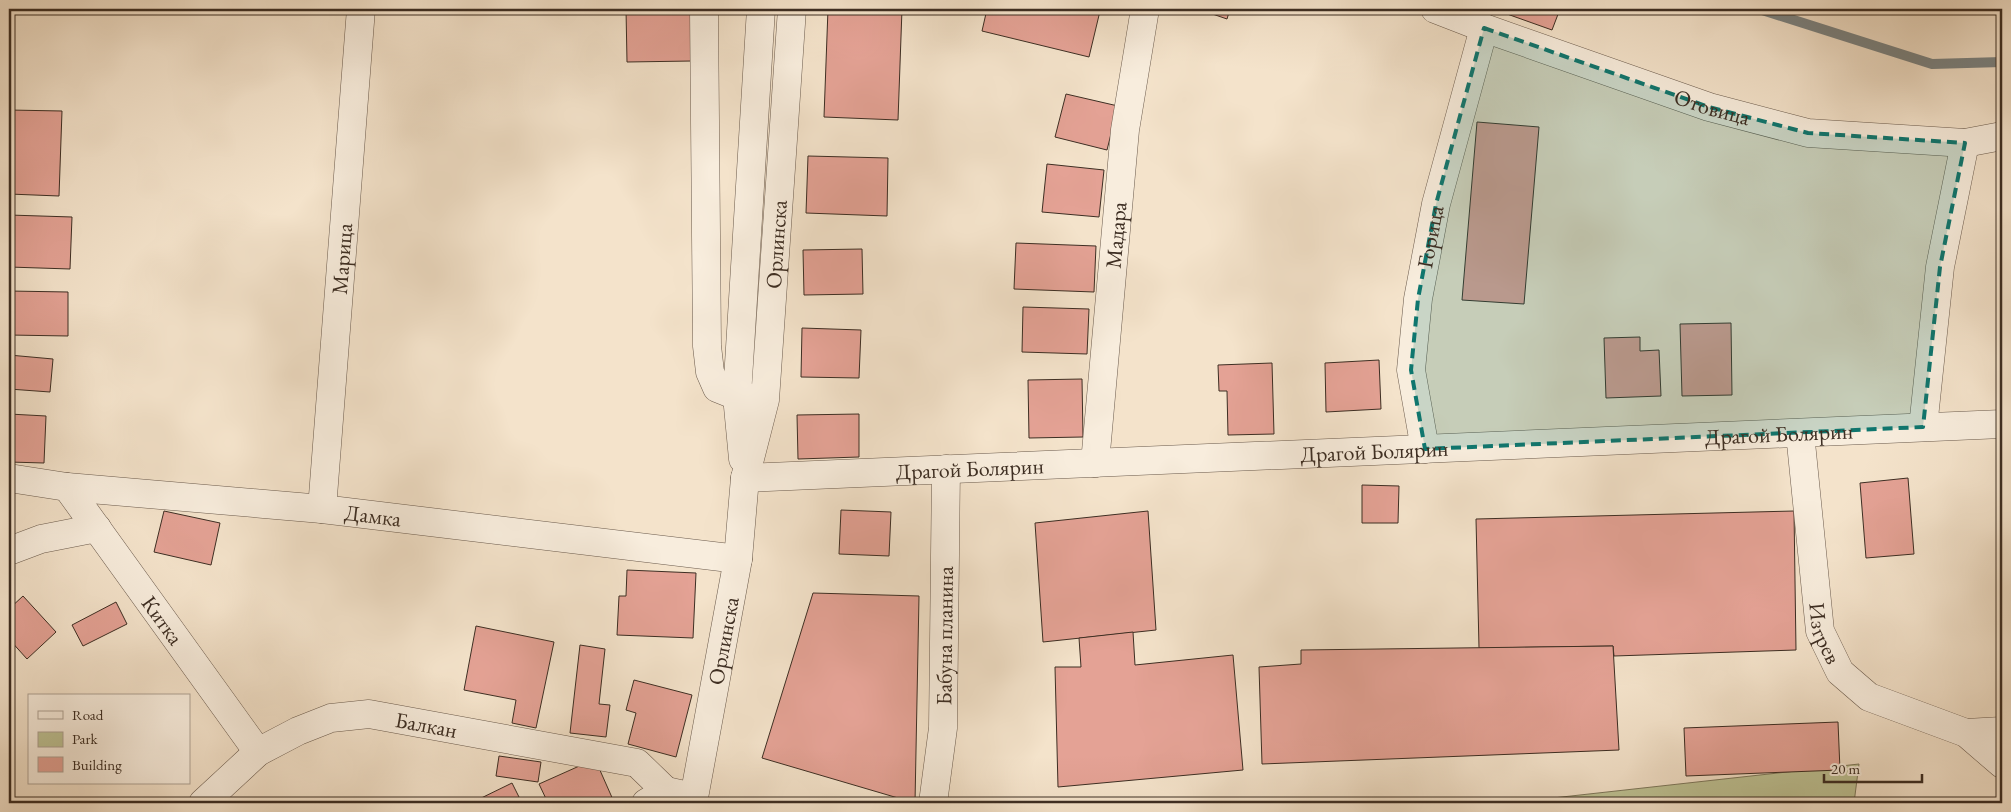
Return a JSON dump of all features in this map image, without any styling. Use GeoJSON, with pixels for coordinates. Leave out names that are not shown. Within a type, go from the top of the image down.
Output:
{"type":"FeatureCollection","features":[{"type":"Feature","properties":{"kind":"street","name":"Марица"},"geometry":{"type":"LineString","coordinates":[[322,508],[361,9]]}},
{"type":"Feature","properties":{"kind":"street"},"geometry":{"type":"LineString","coordinates":[[704,9],[707,346],[710,372],[717,388],[737,396],[765,400]]}},
{"type":"Feature","properties":{"kind":"street","name":"Орлинска"},"geometry":{"type":"LineString","coordinates":[[745,478],[737,396],[762,9]]}},
{"type":"Feature","properties":{"kind":"street","name":"Орлинска"},"geometry":{"type":"LineString","coordinates":[[694,800],[738,559],[745,478],[765,400],[792,9]]}},
{"type":"Feature","properties":{"kind":"street","name":"Мадара"},"geometry":{"type":"LineString","coordinates":[[1095,463],[1125,130],[1145,9]]}},
{"type":"Feature","properties":{"kind":"street","name":"Отовица"},"geometry":{"type":"LineString","coordinates":[[1435,9],[1709,107],[1808,132],[1965,143],[2002,136]]}},
{"type":"Feature","properties":{"kind":"street","name":"Горица"},"geometry":{"type":"LineString","coordinates":[[1425,449],[1412,370],[1418,299],[1436,204],[1484,28]]}},
{"type":"Feature","properties":{"kind":"street"},"geometry":{"type":"LineString","coordinates":[[1923,427],[1940,267],[1965,143]]}},
{"type":"Feature","properties":{"kind":"street","name":"Драгой Болярин"},"geometry":{"type":"LineString","coordinates":[[745,478],[2002,424]]}},
{"type":"Feature","properties":{"kind":"street","name":"Изгрев"},"geometry":{"type":"LineString","coordinates":[[1800,433],[1820,631],[1840,672],[1869,697],[1966,733],[2002,764]]}},
{"type":"Feature","properties":{"kind":"street","name":"Бабуна планина"},"geometry":{"type":"LineString","coordinates":[[933,803],[943,728],[946,469]]}},
{"type":"Feature","properties":{"kind":"street","name":"Дамка"},"geometry":{"type":"LineString","coordinates":[[9,478],[67,487],[322,508],[738,559]]}},
{"type":"Feature","properties":{"kind":"street","name":"Китка"},"geometry":{"type":"LineString","coordinates":[[67,487],[258,752]]}},
{"type":"Feature","properties":{"kind":"street"},"geometry":{"type":"LineString","coordinates":[[9,551],[41,539],[97,528]]}},
{"type":"Feature","properties":{"kind":"street","name":"Балкан"},"geometry":{"type":"LineString","coordinates":[[203,803],[258,752],[298,731],[331,718],[369,714],[637,763],[656,797]]}},
{"type":"Feature","properties":{"kind":"street"},"geometry":{"type":"LineString","coordinates":[[1966,733],[2002,731]]}},
{"type":"Feature","properties":{"kind":"street"},"geometry":{"type":"LineString","coordinates":[[656,797],[694,800]]}},
{"type":"Feature","properties":{"kind":"highlighted area"},"geometry":{"type":"Polygon","coordinates":[[[1484,28],[1709,107],[1808,133],[1965,143],[1940,267],[1923,427],[1425,449],[1411,370],[1418,299],[1436,204],[1484,28]]]}},
{"type":"Feature","properties":{"kind":"green space"},"geometry":{"type":"Polygon","coordinates":[[[1859,764],[1854,803],[1508,803],[1859,764]]]}},
{"type":"Feature","properties":{"kind":"building"},"geometry":{"type":"Polygon","coordinates":[[[626,9],[691,9],[692,61],[627,62],[626,9]]]}},
{"type":"Feature","properties":{"kind":"building"},"geometry":{"type":"Polygon","coordinates":[[[828,9],[902,9],[898,120],[824,117],[828,9]]]}},
{"type":"Feature","properties":{"kind":"building"},"geometry":{"type":"Polygon","coordinates":[[[987,9],[1090,9],[1100,11],[1089,57],[982,31],[987,9]]]}},
{"type":"Feature","properties":{"kind":"building"},"geometry":{"type":"Polygon","coordinates":[[[1198,9],[1230,9],[1227,19],[1198,9]]]}},
{"type":"Feature","properties":{"kind":"building"},"geometry":{"type":"Polygon","coordinates":[[[1493,9],[1560,9],[1552,30],[1493,9]]]}},
{"type":"Feature","properties":{"kind":"building"},"geometry":{"type":"Polygon","coordinates":[[[1066,94],[1118,106],[1107,150],[1055,137],[1066,94]]]}},
{"type":"Feature","properties":{"kind":"building"},"geometry":{"type":"Polygon","coordinates":[[[9,110],[62,111],[59,196],[9,194],[9,110]]]}},
{"type":"Feature","properties":{"kind":"building"},"geometry":{"type":"Polygon","coordinates":[[[1477,122],[1539,127],[1524,304],[1462,300],[1477,122]]]}},
{"type":"Feature","properties":{"kind":"building"},"geometry":{"type":"Polygon","coordinates":[[[808,156],[888,158],[887,216],[806,213],[808,156]]]}},
{"type":"Feature","properties":{"kind":"building"},"geometry":{"type":"Polygon","coordinates":[[[1047,164],[1104,170],[1099,217],[1042,212],[1047,164]]]}},
{"type":"Feature","properties":{"kind":"building"},"geometry":{"type":"Polygon","coordinates":[[[9,215],[72,217],[70,269],[9,267],[9,215]]]}},
{"type":"Feature","properties":{"kind":"building"},"geometry":{"type":"Polygon","coordinates":[[[1016,243],[1096,246],[1094,292],[1014,289],[1016,243]]]}},
{"type":"Feature","properties":{"kind":"building"},"geometry":{"type":"Polygon","coordinates":[[[862,249],[863,294],[804,295],[803,250],[862,249]]]}},
{"type":"Feature","properties":{"kind":"building"},"geometry":{"type":"Polygon","coordinates":[[[9,291],[68,292],[68,336],[9,335],[9,291]]]}},
{"type":"Feature","properties":{"kind":"building"},"geometry":{"type":"Polygon","coordinates":[[[1023,307],[1089,309],[1087,354],[1022,352],[1023,307]]]}},
{"type":"Feature","properties":{"kind":"building"},"geometry":{"type":"Polygon","coordinates":[[[1731,323],[1732,395],[1682,396],[1680,324],[1731,323]]]}},
{"type":"Feature","properties":{"kind":"building"},"geometry":{"type":"Polygon","coordinates":[[[802,328],[861,330],[859,378],[801,377],[802,328]]]}},
{"type":"Feature","properties":{"kind":"building"},"geometry":{"type":"Polygon","coordinates":[[[1640,337],[1640,351],[1659,350],[1661,396],[1606,398],[1604,338],[1640,337]]]}},
{"type":"Feature","properties":{"kind":"building"},"geometry":{"type":"Polygon","coordinates":[[[9,355],[53,359],[50,392],[9,389],[9,355]]]}},
{"type":"Feature","properties":{"kind":"building"},"geometry":{"type":"Polygon","coordinates":[[[1379,360],[1381,409],[1326,412],[1325,363],[1379,360]]]}},
{"type":"Feature","properties":{"kind":"building"},"geometry":{"type":"Polygon","coordinates":[[[1272,363],[1274,434],[1228,435],[1227,391],[1219,391],[1218,365],[1272,363]]]}},
{"type":"Feature","properties":{"kind":"building"},"geometry":{"type":"Polygon","coordinates":[[[1082,379],[1083,437],[1029,438],[1028,380],[1082,379]]]}},
{"type":"Feature","properties":{"kind":"building"},"geometry":{"type":"Polygon","coordinates":[[[9,414],[46,416],[44,463],[9,462],[9,414]]]}},
{"type":"Feature","properties":{"kind":"building"},"geometry":{"type":"Polygon","coordinates":[[[859,414],[859,457],[798,459],[797,415],[859,414]]]}},
{"type":"Feature","properties":{"kind":"building"},"geometry":{"type":"Polygon","coordinates":[[[1908,478],[1914,554],[1866,558],[1860,483],[1908,478]]]}},
{"type":"Feature","properties":{"kind":"building"},"geometry":{"type":"Polygon","coordinates":[[[1362,485],[1399,486],[1398,523],[1362,523],[1362,485]]]}},
{"type":"Feature","properties":{"kind":"building"},"geometry":{"type":"Polygon","coordinates":[[[841,510],[891,512],[889,556],[839,554],[841,510]]]}},
{"type":"Feature","properties":{"kind":"building"},"geometry":{"type":"Polygon","coordinates":[[[164,511],[220,523],[211,565],[154,552],[164,511]]]}},
{"type":"Feature","properties":{"kind":"building"},"geometry":{"type":"Polygon","coordinates":[[[1148,511],[1156,630],[1043,642],[1035,523],[1148,511]]]}},
{"type":"Feature","properties":{"kind":"building"},"geometry":{"type":"Polygon","coordinates":[[[1794,511],[1796,650],[1614,656],[1613,646],[1479,648],[1476,519],[1794,511]]]}},
{"type":"Feature","properties":{"kind":"building"},"geometry":{"type":"Polygon","coordinates":[[[627,570],[696,573],[693,638],[617,635],[619,596],[626,596],[627,570]]]}},
{"type":"Feature","properties":{"kind":"building"},"geometry":{"type":"Polygon","coordinates":[[[813,593],[919,596],[915,803],[762,758],[813,593]]]}},
{"type":"Feature","properties":{"kind":"building"},"geometry":{"type":"Polygon","coordinates":[[[23,596],[56,632],[27,659],[9,639],[9,609],[23,596]]]}},
{"type":"Feature","properties":{"kind":"building"},"geometry":{"type":"Polygon","coordinates":[[[116,602],[127,624],[83,646],[72,625],[116,602]]]}},
{"type":"Feature","properties":{"kind":"building"},"geometry":{"type":"Polygon","coordinates":[[[476,626],[554,642],[536,728],[512,723],[516,700],[464,690],[476,626]]]}},
{"type":"Feature","properties":{"kind":"building"},"geometry":{"type":"Polygon","coordinates":[[[1133,632],[1135,665],[1233,655],[1243,770],[1058,787],[1055,667],[1081,667],[1079,638],[1133,632]]]}},
{"type":"Feature","properties":{"kind":"building"},"geometry":{"type":"Polygon","coordinates":[[[580,645],[605,649],[599,704],[610,705],[606,737],[570,733],[580,645]]]}},
{"type":"Feature","properties":{"kind":"building"},"geometry":{"type":"Polygon","coordinates":[[[1613,646],[1619,750],[1262,764],[1259,667],[1301,664],[1301,650],[1613,646]]]}},
{"type":"Feature","properties":{"kind":"building"},"geometry":{"type":"Polygon","coordinates":[[[634,680],[692,695],[676,757],[628,744],[636,713],[626,710],[634,680]]]}},
{"type":"Feature","properties":{"kind":"building"},"geometry":{"type":"Polygon","coordinates":[[[1838,722],[1840,770],[1686,776],[1684,728],[1838,722]]]}},
{"type":"Feature","properties":{"kind":"building"},"geometry":{"type":"Polygon","coordinates":[[[499,756],[541,762],[538,782],[496,776],[499,756]]]}},
{"type":"Feature","properties":{"kind":"building"},"geometry":{"type":"Polygon","coordinates":[[[595,759],[614,802],[548,803],[539,784],[595,759]]]}},
{"type":"Feature","properties":{"kind":"building"},"geometry":{"type":"Polygon","coordinates":[[[512,783],[522,803],[471,803],[512,783]]]}},
{"type":"Feature","properties":{"kind":"waterway","name":"Отовица"},"geometry":{"type":"LineString","coordinates":[[1759,9],[1932,64],[2002,62]]}}]}
